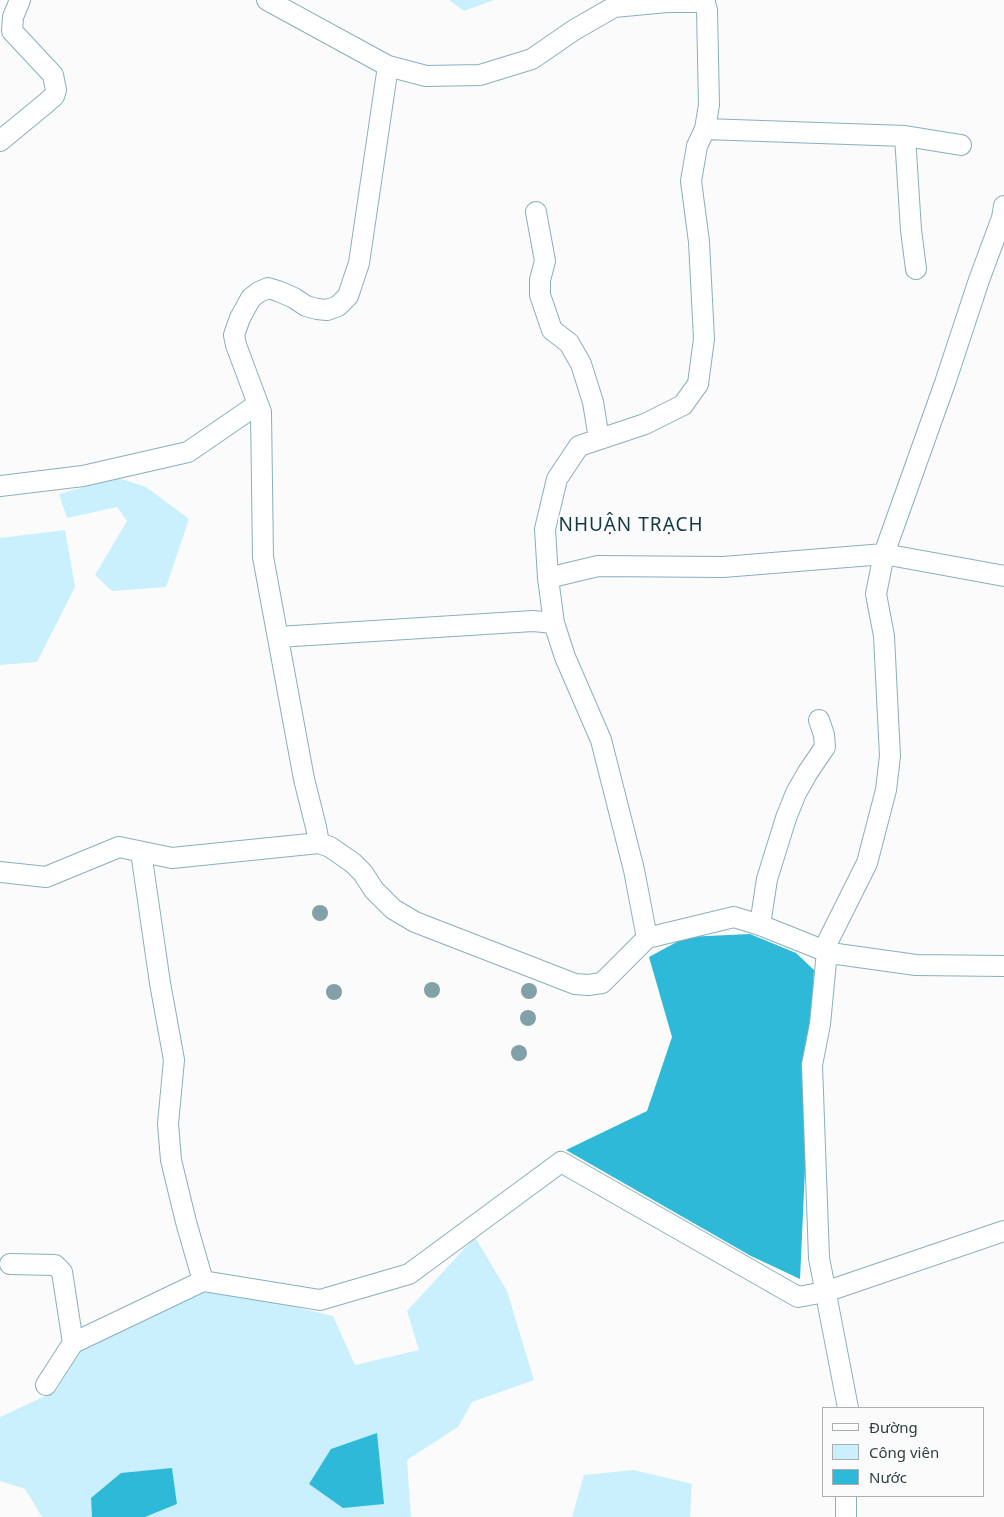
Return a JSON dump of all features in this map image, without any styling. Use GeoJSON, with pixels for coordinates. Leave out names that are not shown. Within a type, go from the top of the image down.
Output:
{"type":"FeatureCollection","features":[{"type":"Feature","properties":{"kind":"street"},"geometry":{"type":"LineString","coordinates":[[0,141],[54,96],[56,90],[53,75],[12,31],[13,17],[20,0]]}},
{"type":"Feature","properties":{"kind":"street"},"geometry":{"type":"LineString","coordinates":[[267,0],[388,66],[426,76],[480,75],[532,59],[574,30],[614,7],[704,1],[707,10],[709,105],[704,129],[697,146],[691,181],[699,242],[704,339],[698,384],[684,405],[646,424],[579,446],[557,479],[545,529],[548,578],[554,623],[565,657],[601,740],[634,870],[647,938]]}},
{"type":"Feature","properties":{"kind":"street"},"geometry":{"type":"LineString","coordinates":[[319,844],[304,779],[263,558],[261,412],[234,336],[250,298],[268,288],[294,298],[306,306],[327,310],[338,306],[348,296],[359,263],[388,66]]}},
{"type":"Feature","properties":{"kind":"street"},"geometry":{"type":"LineString","coordinates":[[704,129],[905,136],[961,144]]}},
{"type":"Feature","properties":{"kind":"street"},"geometry":{"type":"LineString","coordinates":[[905,136],[911,230],[916,269]]}},
{"type":"Feature","properties":{"kind":"street"},"geometry":{"type":"LineString","coordinates":[[848,1407],[819,1258],[814,1144],[812,1066],[820,1024],[828,941],[867,863],[886,790],[890,756],[884,636],[876,594],[884,554],[1002,218],[1004,206]]}},
{"type":"Feature","properties":{"kind":"street"},"geometry":{"type":"LineString","coordinates":[[536,212],[545,261],[540,280],[540,295],[552,330],[569,343],[581,364],[593,402],[599,439]]}},
{"type":"Feature","properties":{"kind":"street"},"geometry":{"type":"LineString","coordinates":[[0,486],[83,476],[188,452],[258,404]]}},
{"type":"Feature","properties":{"kind":"street"},"geometry":{"type":"LineString","coordinates":[[548,578],[598,566],[723,566],[884,554],[1004,576]]}},
{"type":"Feature","properties":{"kind":"street"},"geometry":{"type":"LineString","coordinates":[[278,636],[533,621],[554,623]]}},
{"type":"Feature","properties":{"kind":"street"},"geometry":{"type":"LineString","coordinates":[[760,925],[767,879],[786,818],[796,793],[825,747],[824,735],[819,720]]}},
{"type":"Feature","properties":{"kind":"street"},"geometry":{"type":"LineString","coordinates":[[0,872],[46,877],[119,847],[172,858],[319,844],[330,847],[353,863],[374,890],[393,909],[415,922],[576,984],[602,983],[647,938],[734,917],[760,925],[827,952],[916,965],[1004,966]]}},
{"type":"Feature","properties":{"kind":"street"},"geometry":{"type":"LineString","coordinates":[[141,852],[160,983],[174,1060],[168,1124],[171,1160],[203,1281]]}},
{"type":"Feature","properties":{"kind":"street"},"geometry":{"type":"LineString","coordinates":[[46,1385],[73,1342],[203,1281],[320,1300],[409,1274],[561,1162],[798,1298],[825,1292],[1004,1231]]}},
{"type":"Feature","properties":{"kind":"street"},"geometry":{"type":"LineString","coordinates":[[10,1264],[55,1265],[62,1272],[73,1342]]}},
{"type":"Feature","properties":{"kind":"street"},"geometry":{"type":"LineString","coordinates":[[846,1497],[846,1517]]}},
{"type":"Feature","properties":{"kind":"green space"},"geometry":{"type":"Polygon","coordinates":[[[449,0],[494,0],[464,11],[449,0]]]}},
{"type":"Feature","properties":{"kind":"green space"},"geometry":{"type":"Polygon","coordinates":[[[118,478],[146,487],[189,519],[166,587],[112,591],[95,575],[127,521],[117,507],[67,518],[59,494],[118,478]]]}},
{"type":"Feature","properties":{"kind":"green space"},"geometry":{"type":"Polygon","coordinates":[[[65,530],[75,587],[37,662],[0,665],[0,538],[65,530]]]}},
{"type":"Feature","properties":{"kind":"green space"},"geometry":{"type":"Polygon","coordinates":[[[475,1237],[507,1291],[534,1380],[472,1402],[458,1427],[407,1460],[411,1517],[145,1517],[177,1504],[172,1468],[91,1498],[92,1517],[42,1517],[25,1489],[0,1481],[0,1417],[56,1391],[84,1346],[203,1289],[333,1316],[355,1365],[419,1350],[407,1311],[475,1237]]]}},
{"type":"Feature","properties":{"kind":"green space"},"geometry":{"type":"Polygon","coordinates":[[[634,1470],[692,1484],[690,1517],[572,1517],[584,1475],[634,1470]]]}},
{"type":"Feature","properties":{"kind":"water"},"geometry":{"type":"Polygon","coordinates":[[[750,934],[796,953],[814,970],[800,1279],[751,1256],[566,1150],[647,1111],[672,1037],[649,957],[686,937],[750,934]]]}},
{"type":"Feature","properties":{"kind":"water"},"geometry":{"type":"Polygon","coordinates":[[[377,1433],[384,1504],[343,1508],[309,1484],[331,1449],[377,1433]]]}},
{"type":"Feature","properties":{"kind":"water"},"geometry":{"type":"Polygon","coordinates":[[[172,1468],[177,1504],[145,1517],[92,1517],[91,1498],[121,1473],[172,1468]]]}},
{"type":"Feature","properties":{"kind":"district","name":"NHUẬN TRẠCH"},"geometry":{"type":"Point","coordinates":[631,526]}}]}
